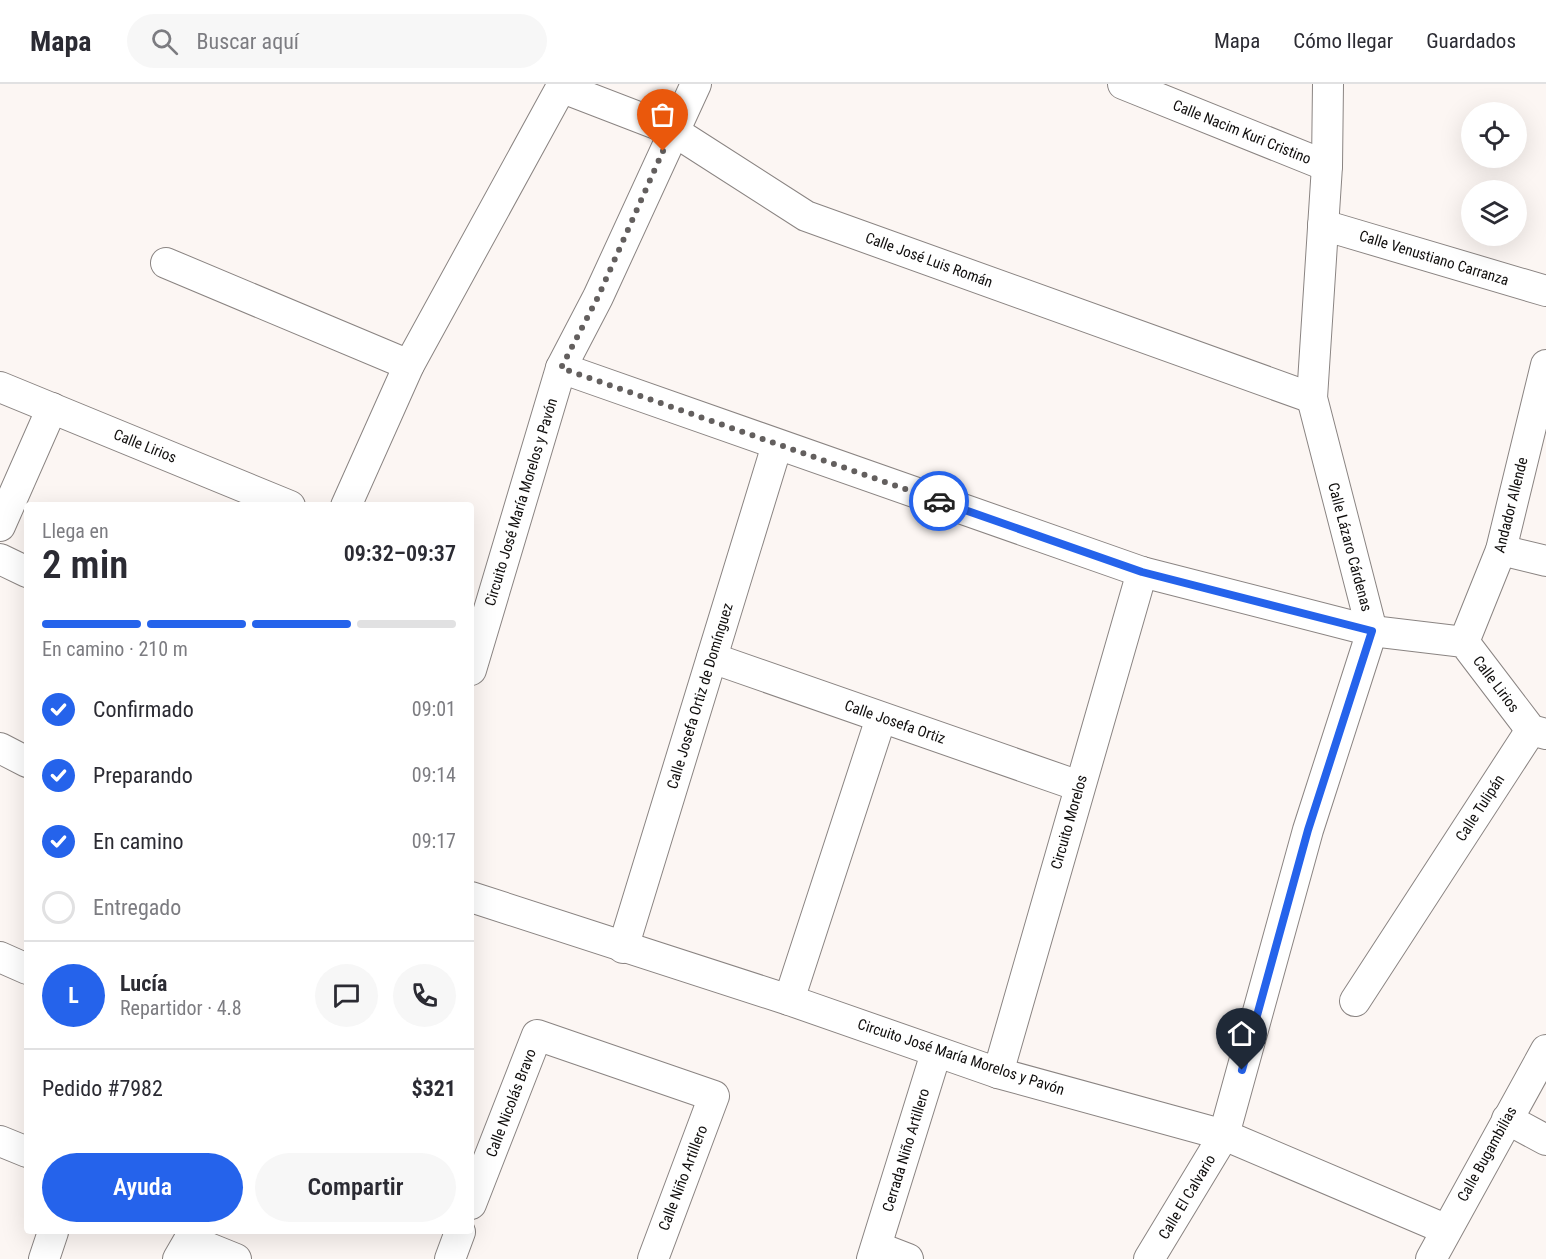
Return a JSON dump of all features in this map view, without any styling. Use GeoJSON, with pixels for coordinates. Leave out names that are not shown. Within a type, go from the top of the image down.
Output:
{"type":"FeatureCollection","features":[{"type":"Feature","properties":{"kind":"street","name":"Circuito José María Morelos y Pavón"},"geometry":{"type":"LineString","coordinates":[[474,660],[561,368],[598,297],[672,130],[696,84]]}},
{"type":"Feature","properties":{"kind":"street","name":"Calle Nacim Kuri Cristino"},"geometry":{"type":"LineString","coordinates":[[1123,84],[1326,166]]}},
{"type":"Feature","properties":{"kind":"street","name":"Calle Lázaro Cárdenas"},"geometry":{"type":"LineString","coordinates":[[1224,1135],[1308,830],[1372,631],[1312,398],[1323,225],[1328,84]]}},
{"type":"Feature","properties":{"kind":"street","name":"Calle José Luis Román"},"geometry":{"type":"LineString","coordinates":[[563,86],[672,130],[806,216],[1312,398]]}},
{"type":"Feature","properties":{"kind":"street"},"geometry":{"type":"LineString","coordinates":[[348,502],[409,365],[563,86]]}},
{"type":"Feature","properties":{"kind":"street","name":"Calle Venustiano Carranza"},"geometry":{"type":"LineString","coordinates":[[1323,225],[1546,291]]}},
{"type":"Feature","properties":{"kind":"street"},"geometry":{"type":"LineString","coordinates":[[166,263],[409,365]]}},
{"type":"Feature","properties":{"kind":"street","name":"Andador Allende"},"geometry":{"type":"LineString","coordinates":[[1464,642],[1501,550],[1546,365]]}},
{"type":"Feature","properties":{"kind":"street"},"geometry":{"type":"LineString","coordinates":[[561,368],[1142,572],[1372,631]]}},
{"type":"Feature","properties":{"kind":"street","name":"Calle Lirios"},"geometry":{"type":"LineString","coordinates":[[0,387],[280,502]]}},
{"type":"Feature","properties":{"kind":"street"},"geometry":{"type":"LineString","coordinates":[[0,526],[52,408]]}},
{"type":"Feature","properties":{"kind":"street","name":"Calle Josefa Ortiz de Domínguez"},"geometry":{"type":"LineString","coordinates":[[623,948],[777,445]]}},
{"type":"Feature","properties":{"kind":"street"},"geometry":{"type":"LineString","coordinates":[[1501,550],[1546,561]]}},
{"type":"Feature","properties":{"kind":"street"},"geometry":{"type":"LineString","coordinates":[[0,559],[24,571]]}},
{"type":"Feature","properties":{"kind":"street","name":"Circuito Morelos"},"geometry":{"type":"LineString","coordinates":[[998,1073],[1078,786],[1142,572]]}},
{"type":"Feature","properties":{"kind":"street","name":"Calle Lirios"},"geometry":{"type":"LineString","coordinates":[[1372,631],[1464,642],[1538,732]]}},
{"type":"Feature","properties":{"kind":"street","name":"Calle Josefa Ortiz"},"geometry":{"type":"LineString","coordinates":[[712,658],[1078,786]]}},
{"type":"Feature","properties":{"kind":"street"},"geometry":{"type":"LineString","coordinates":[[789,1000],[881,718]]}},
{"type":"Feature","properties":{"kind":"street","name":"Calle Tulipán"},"geometry":{"type":"LineString","coordinates":[[1355,1001],[1429,886],[1538,732]]}},
{"type":"Feature","properties":{"kind":"street"},"geometry":{"type":"LineString","coordinates":[[0,748],[24,760]]}},
{"type":"Feature","properties":{"kind":"street","name":"Circuito José María Morelos y Pavón"},"geometry":{"type":"LineString","coordinates":[[474,898],[789,1000],[998,1073],[1224,1135],[1445,1229]]}},
{"type":"Feature","properties":{"kind":"street"},"geometry":{"type":"LineString","coordinates":[[0,957],[24,968]]}},
{"type":"Feature","properties":{"kind":"street","name":"Calle Nicolás Bravo"},"geometry":{"type":"LineString","coordinates":[[474,1196],[537,1035],[714,1096]]}},
{"type":"Feature","properties":{"kind":"street","name":"Calle Bugambilias"},"geometry":{"type":"LineString","coordinates":[[1431,1259],[1445,1229],[1546,1050]]}},
{"type":"Feature","properties":{"kind":"street","name":"Cerrada Niño Artillero"},"geometry":{"type":"LineString","coordinates":[[874,1253],[936,1053]]}},
{"type":"Feature","properties":{"kind":"street","name":"Calle Niño Artillero"},"geometry":{"type":"LineString","coordinates":[[653,1259],[714,1096]]}},
{"type":"Feature","properties":{"kind":"street"},"geometry":{"type":"LineString","coordinates":[[1507,1119],[1546,1140]]}},
{"type":"Feature","properties":{"kind":"street","name":"Calle El Calvario"},"geometry":{"type":"LineString","coordinates":[[1149,1259],[1224,1135]]}},
{"type":"Feature","properties":{"kind":"street"},"geometry":{"type":"LineString","coordinates":[[0,1141],[24,1151]]}},
{"type":"Feature","properties":{"kind":"street"},"geometry":{"type":"LineString","coordinates":[[44,1259],[53,1234]]}},
{"type":"Feature","properties":{"kind":"street"},"geometry":{"type":"LineString","coordinates":[[184,1249],[236,1259]]}},
{"type":"Feature","properties":{"kind":"street"},"geometry":{"type":"LineString","coordinates":[[874,1253],[908,1259]]}},
{"type":"Feature","properties":{"kind":"way so far"},"geometry":{"type":"LineString","coordinates":[[663,151],[598,297],[561,368],[939,501]]}},
{"type":"Feature","properties":{"kind":"route"},"geometry":{"type":"LineString","coordinates":[[939,501],[1142,572],[1372,631],[1360,675],[1308,830],[1242,1070]]}}]}
